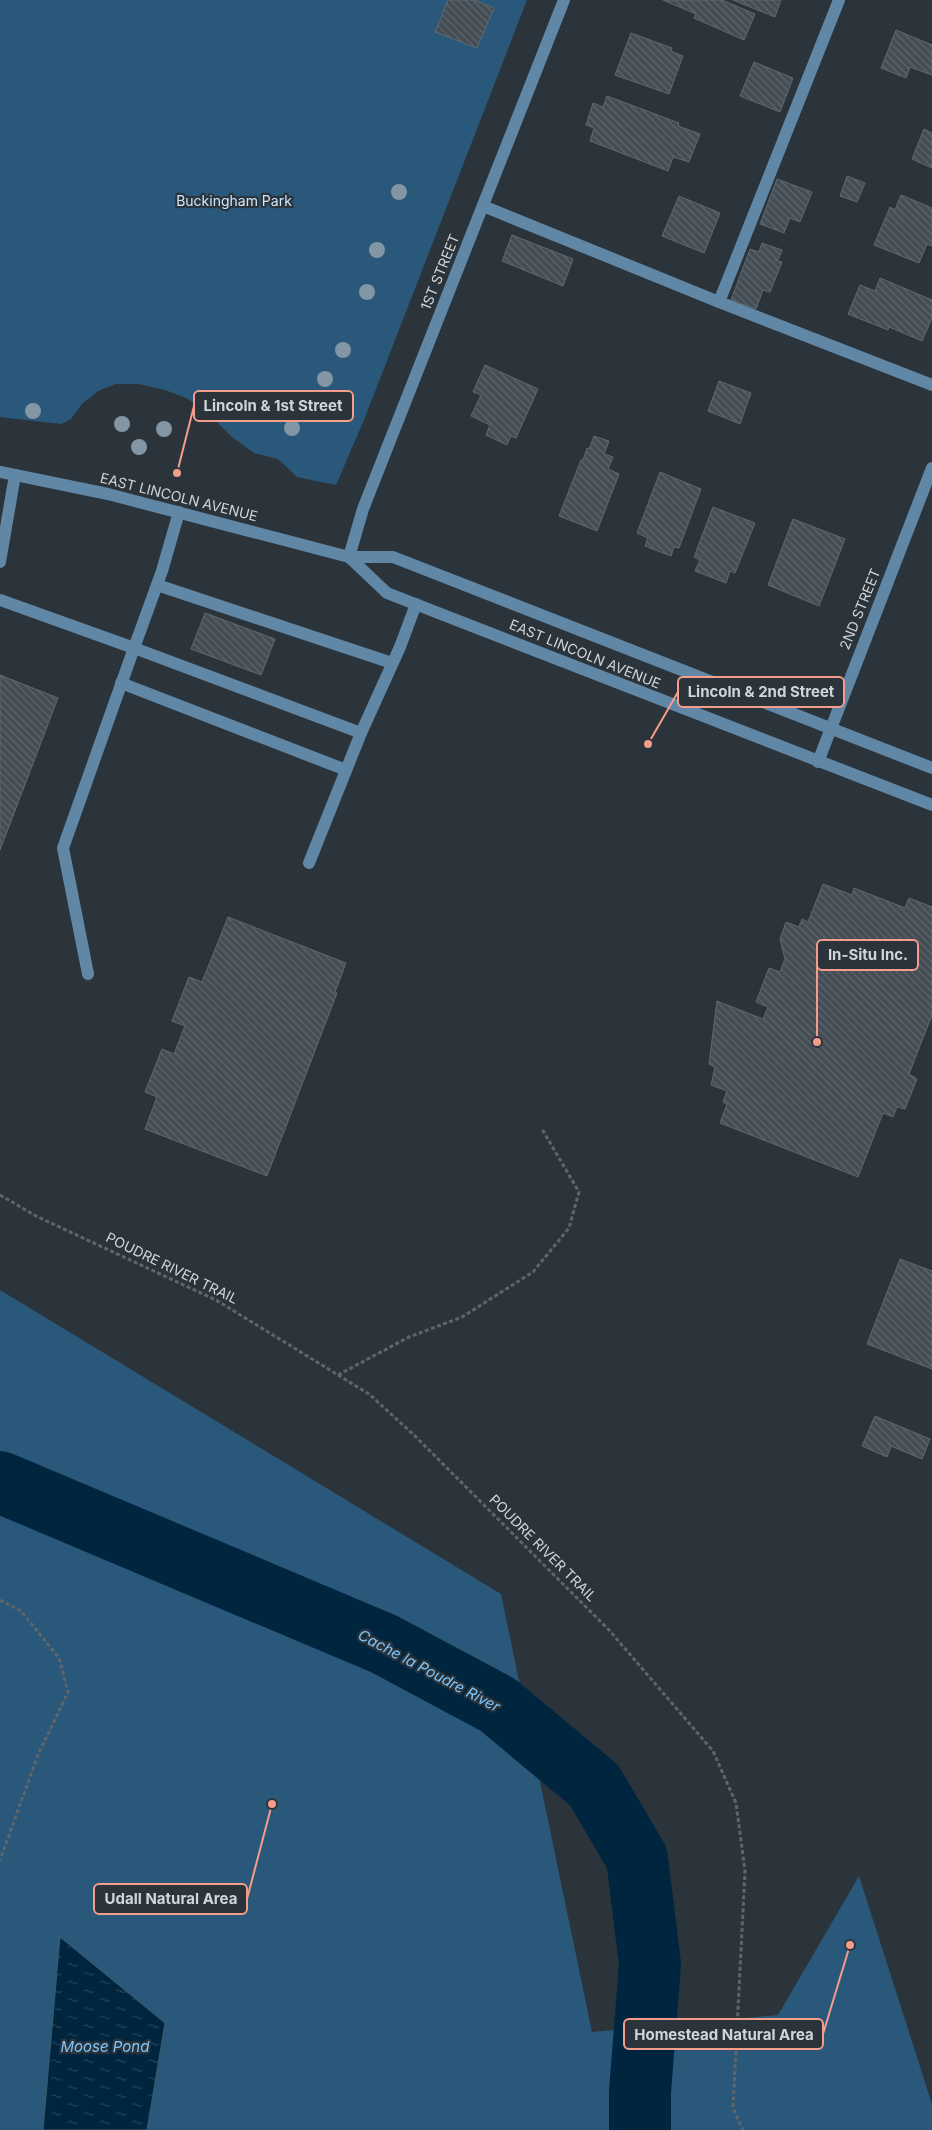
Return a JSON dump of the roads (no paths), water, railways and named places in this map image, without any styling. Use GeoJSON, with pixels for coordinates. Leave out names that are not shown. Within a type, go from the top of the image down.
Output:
{"type":"FeatureCollection","features":[{"type":"Feature","properties":{"kind":"street","name":"1ST STREET"},"geometry":{"type":"LineString","coordinates":[[349,557],[363,509],[564,0]]}},
{"type":"Feature","properties":{"kind":"street"},"geometry":{"type":"LineString","coordinates":[[719,302],[839,0]]}},
{"type":"Feature","properties":{"kind":"street"},"geometry":{"type":"LineString","coordinates":[[483,206],[719,302],[932,385]]}},
{"type":"Feature","properties":{"kind":"street","name":"2ND STREET"},"geometry":{"type":"LineString","coordinates":[[818,762],[932,468]]}},
{"type":"Feature","properties":{"kind":"street","name":"EAST LINCOLN AVENUE"},"geometry":{"type":"LineString","coordinates":[[0,472],[108,494],[349,557],[393,557],[932,768]]}},
{"type":"Feature","properties":{"kind":"street"},"geometry":{"type":"LineString","coordinates":[[0,562],[15,475]]}},
{"type":"Feature","properties":{"kind":"street"},"geometry":{"type":"LineString","coordinates":[[88,974],[64,848],[157,585],[179,512]]}},
{"type":"Feature","properties":{"kind":"street","name":"EAST LINCOLN AVENUE"},"geometry":{"type":"LineString","coordinates":[[349,557],[387,593],[932,806]]}},
{"type":"Feature","properties":{"kind":"street"},"geometry":{"type":"LineString","coordinates":[[157,585],[392,663]]}},
{"type":"Feature","properties":{"kind":"street"},"geometry":{"type":"LineString","coordinates":[[0,600],[360,733]]}},
{"type":"Feature","properties":{"kind":"street"},"geometry":{"type":"LineString","coordinates":[[309,863],[360,733],[416,604]]}},
{"type":"Feature","properties":{"kind":"street"},"geometry":{"type":"LineString","coordinates":[[121,683],[346,770]]}},
{"type":"Feature","properties":{"kind":"water","name":"Moose Pond"},"geometry":{"type":"Polygon","coordinates":[[[60,1937],[165,2023],[147,2130],[43,2130],[60,1937]]]}},
{"type":"Feature","properties":{"kind":"waterway","name":"Cache la Poudre River"},"geometry":{"type":"LineString","coordinates":[[0,1482],[384,1644],[498,1705],[594,1785],[637,1858],[650,1964],[640,2092],[640,2130]]}},
{"type":"Feature","properties":{"kind":"place","name":"Lincoln & 1st Street"},"geometry":{"type":"Point","coordinates":[177,473]}},
{"type":"Feature","properties":{"kind":"place","name":"Lincoln & 2nd Street"},"geometry":{"type":"Point","coordinates":[648,744]}},
{"type":"Feature","properties":{"kind":"place","name":"In-Situ Inc."},"geometry":{"type":"Point","coordinates":[817,1042]}},
{"type":"Feature","properties":{"kind":"place","name":"Udall Natural Area"},"geometry":{"type":"Point","coordinates":[272,1804]}},
{"type":"Feature","properties":{"kind":"place","name":"Homestead Natural Area"},"geometry":{"type":"Point","coordinates":[850,1945]}},
{"type":"Feature","properties":{"kind":"park label","name":"Buckingham Park"},"geometry":{"type":"Point","coordinates":[234,201]}}]}
